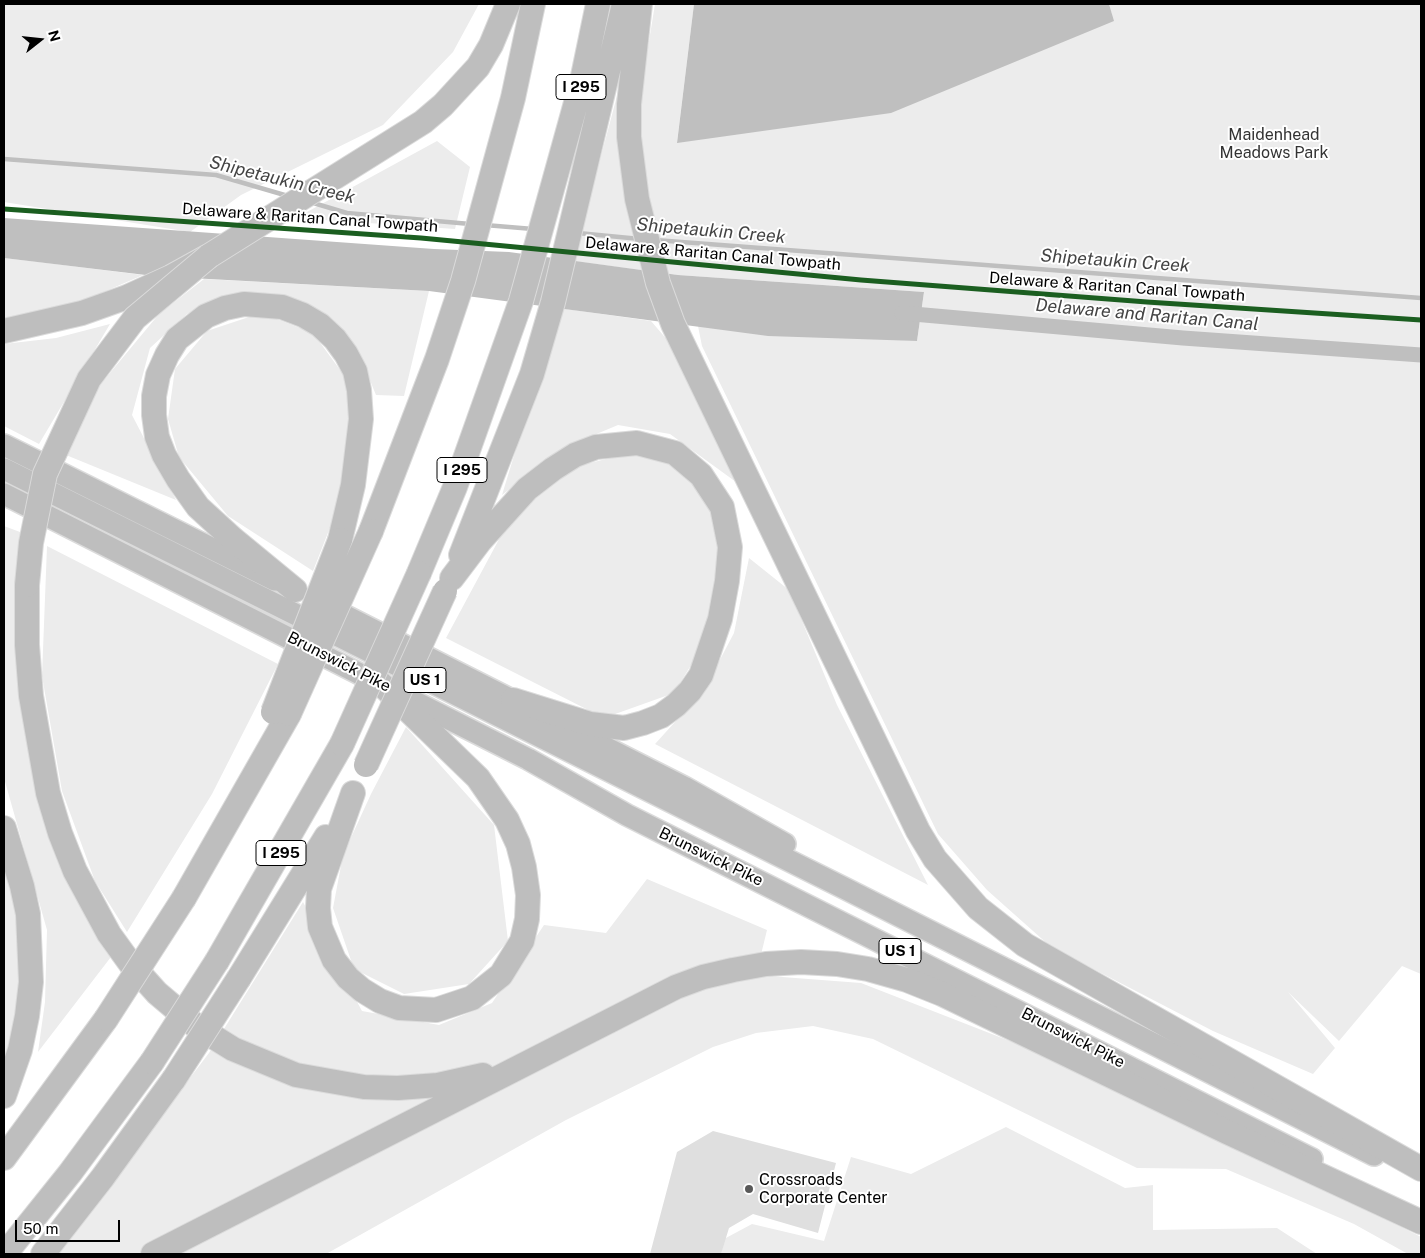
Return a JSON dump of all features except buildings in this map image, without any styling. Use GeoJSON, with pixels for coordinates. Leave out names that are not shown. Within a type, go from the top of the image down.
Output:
{"type":"FeatureCollection","features":[{"type":"Feature","properties":{"kind":"highway"},"geometry":{"type":"LineString","coordinates":[[4,330],[45,323],[127,297],[171,278],[355,167],[423,122],[443,105],[478,67],[491,45],[508,4]]}},
{"type":"Feature","properties":{"kind":"highway"},"geometry":{"type":"LineString","coordinates":[[4,1158],[106,1019],[184,898],[224,829],[371,531],[437,359],[463,281],[497,162],[534,4]]}},
{"type":"Feature","properties":{"kind":"highway","name":"I 295"},"geometry":{"type":"LineString","coordinates":[[5,1254],[70,1173],[152,1062],[217,961],[342,744],[455,488],[500,365],[521,301],[582,81],[598,4]]}},
{"type":"Feature","properties":{"kind":"highway"},"geometry":{"type":"LineString","coordinates":[[380,683],[410,714],[448,747],[491,794],[507,820],[522,859],[528,895],[527,919],[522,941],[501,975],[472,998],[456,1006],[436,1010],[399,1008],[380,1001],[362,990],[348,978],[334,960],[320,927],[319,889],[353,793],[366,765],[448,585],[532,374],[553,302],[624,4]]}},
{"type":"Feature","properties":{"kind":"highway"},"geometry":{"type":"LineString","coordinates":[[640,4],[629,104],[632,170],[658,283],[673,324],[918,831],[955,885],[992,920],[1025,945],[1421,1169]]}},
{"type":"Feature","properties":{"kind":"highway"},"geometry":{"type":"LineString","coordinates":[[209,256],[135,318],[89,379],[45,474],[31,543],[27,585],[31,696],[46,784],[60,833],[75,871],[109,934],[130,963],[157,993],[196,1026],[233,1049],[288,1072],[330,1083],[398,1088],[438,1085],[468,1079],[534,1058]]}},
{"type":"Feature","properties":{"kind":"highway"},"geometry":{"type":"LineString","coordinates":[[281,713],[340,540],[353,485],[361,419],[359,390],[355,372],[346,354],[335,339],[320,325],[303,315],[282,307],[244,304],[225,308],[206,316],[177,339],[167,355],[158,375],[154,396],[157,437],[164,455],[178,479],[198,507],[232,539],[295,590]]}},
{"type":"Feature","properties":{"kind":"highway"},"geometry":{"type":"LineString","coordinates":[[448,585],[480,541],[527,489],[560,464],[575,455],[596,447],[637,444],[675,453],[701,475],[717,498],[727,528],[730,547],[727,581],[720,619],[701,675],[690,691],[676,705],[661,716],[624,728],[590,724],[513,700]]}},
{"type":"Feature","properties":{"kind":"highway"},"geometry":{"type":"LineString","coordinates":[[4,445],[153,522],[295,590],[513,700],[736,815],[799,853],[846,889]]}},
{"type":"Feature","properties":{"kind":"highway","name":"Brunswick Pike"},"geometry":{"type":"LineString","coordinates":[[4,469],[1421,1178]]}},
{"type":"Feature","properties":{"kind":"highway","name":"Brunswick Pike"},"geometry":{"type":"LineString","coordinates":[[4,494],[528,759],[627,815],[945,973],[1421,1215]]}},
{"type":"Feature","properties":{"kind":"highway"},"geometry":{"type":"LineString","coordinates":[[43,1254],[103,1177],[174,1079],[239,978],[353,793]]}},
{"type":"Feature","properties":{"kind":"highway"},"geometry":{"type":"LineString","coordinates":[[4,828],[22,886],[28,914],[31,982],[28,1016],[20,1050],[4,1096]]}},
{"type":"Feature","properties":{"kind":"highway"},"geometry":{"type":"LineString","coordinates":[[153,1254],[676,987],[703,977],[766,964],[801,962],[837,964],[868,969],[907,980],[942,994],[1227,1132],[1421,1222]]}},
{"type":"Feature","properties":{"kind":"green space"},"geometry":{"type":"Polygon","coordinates":[[[4,4],[479,4],[453,52],[383,125],[241,195],[190,232],[4,202],[4,4]]]}},
{"type":"Feature","properties":{"kind":"green space","name":"Maidenhead Meadows Park"},"geometry":{"type":"Polygon","coordinates":[[[655,4],[694,4],[677,142],[1112,15],[1109,4],[1421,4],[1421,974],[1402,966],[1339,1041],[1288,992],[1335,1048],[1313,1074],[1213,1031],[1051,947],[987,890],[938,834],[702,346],[698,326],[917,341],[924,292],[678,275],[573,261],[617,96],[640,97],[655,4]]]}},
{"type":"Feature","properties":{"kind":"green space"},"geometry":{"type":"Polygon","coordinates":[[[437,141],[470,167],[455,229],[296,218],[437,141]]]}},
{"type":"Feature","properties":{"kind":"green space"},"geometry":{"type":"Polygon","coordinates":[[[4,258],[143,275],[55,313],[4,319],[4,258]]]}},
{"type":"Feature","properties":{"kind":"green space"},"geometry":{"type":"Polygon","coordinates":[[[204,279],[429,291],[404,396],[376,395],[358,351],[328,316],[288,297],[237,297],[187,314],[150,348],[132,415],[176,500],[66,455],[100,385],[159,314],[204,279]]]}},
{"type":"Feature","properties":{"kind":"green space"},"geometry":{"type":"Polygon","coordinates":[[[559,308],[651,321],[669,342],[725,452],[736,482],[670,434],[618,425],[563,448],[502,495],[559,308]]]}},
{"type":"Feature","properties":{"kind":"green space"},"geometry":{"type":"Polygon","coordinates":[[[261,313],[313,333],[346,378],[355,435],[340,502],[313,571],[228,516],[179,457],[168,419],[175,369],[207,331],[261,313]]]}},
{"type":"Feature","properties":{"kind":"green space"},"geometry":{"type":"Polygon","coordinates":[[[110,324],[39,444],[4,426],[4,344],[56,338],[110,324]]]}},
{"type":"Feature","properties":{"kind":"green space"},"geometry":{"type":"Polygon","coordinates":[[[631,453],[687,469],[717,509],[720,551],[705,642],[674,693],[604,718],[446,638],[504,530],[565,469],[631,453]]]}},
{"type":"Feature","properties":{"kind":"green space"},"geometry":{"type":"Polygon","coordinates":[[[4,526],[20,532],[20,666],[41,791],[114,953],[38,1052],[45,1002],[47,930],[4,778],[4,526]]]}},
{"type":"Feature","properties":{"kind":"green space"},"geometry":{"type":"Polygon","coordinates":[[[47,546],[278,664],[212,794],[127,932],[95,881],[62,791],[42,676],[47,546]]]}},
{"type":"Feature","properties":{"kind":"green space"},"geometry":{"type":"Polygon","coordinates":[[[749,558],[789,590],[837,705],[928,885],[655,744],[704,690],[734,633],[749,558]]]}},
{"type":"Feature","properties":{"kind":"green space"},"geometry":{"type":"Polygon","coordinates":[[[406,727],[494,825],[508,941],[469,984],[404,994],[354,969],[333,908],[343,855],[371,794],[406,727]]]}},
{"type":"Feature","properties":{"kind":"green space"},"geometry":{"type":"Polygon","coordinates":[[[4,860],[20,916],[18,1024],[4,1061],[4,860]]]}},
{"type":"Feature","properties":{"kind":"green space"},"geometry":{"type":"Polygon","coordinates":[[[647,879],[767,930],[756,975],[861,983],[1020,1045],[1288,1169],[1421,1237],[1421,1254],[1408,1254],[1354,1224],[1226,1169],[1137,1168],[873,1039],[813,1026],[756,1033],[713,1047],[566,1120],[326,1254],[56,1254],[209,1053],[303,902],[362,1011],[439,1025],[492,1003],[544,925],[606,933],[647,879]]]}},
{"type":"Feature","properties":{"kind":"green space"},"geometry":{"type":"Polygon","coordinates":[[[1006,1127],[1125,1188],[1153,1185],[1153,1230],[1277,1228],[1317,1254],[721,1254],[724,1239],[752,1224],[824,1241],[851,1157],[911,1174],[1006,1127]]]}},
{"type":"Feature","properties":{"kind":"shaded area"},"geometry":{"type":"Polygon","coordinates":[[[694,4],[1109,4],[1114,21],[891,113],[677,143],[694,4]]]}},
{"type":"Feature","properties":{"kind":"shaded area"},"geometry":{"type":"Polygon","coordinates":[[[4,218],[434,249],[509,252],[678,275],[924,292],[917,341],[768,336],[429,291],[154,276],[4,258],[4,218]]]}},
{"type":"Feature","properties":{"kind":"waterway","name":"Shipetaukin Creek"},"geometry":{"type":"LineString","coordinates":[[4,159],[216,175],[288,196]]}},
{"type":"Feature","properties":{"kind":"waterway","name":"Shipetaukin Creek"},"geometry":{"type":"LineString","coordinates":[[310,202],[347,213],[470,224]]}},
{"type":"Feature","properties":{"kind":"waterway","name":"Shipetaukin Creek"},"geometry":{"type":"LineString","coordinates":[[485,225],[533,229]]}},
{"type":"Feature","properties":{"kind":"waterway","name":"Shipetaukin Creek"},"geometry":{"type":"LineString","coordinates":[[578,233],[640,239]]}},
{"type":"Feature","properties":{"kind":"waterway","name":"Shipetaukin Creek"},"geometry":{"type":"LineString","coordinates":[[655,240],[1421,298]]}},
{"type":"Feature","properties":{"kind":"waterway","name":"Delaware and Raritan Canal"},"geometry":{"type":"LineString","coordinates":[[902,313],[1183,338],[1421,355]]}},
{"type":"Feature","properties":{"kind":"cycle path","name":"Delaware & Raritan Canal Towpath"},"geometry":{"type":"LineString","coordinates":[[4,209],[421,238],[861,280],[1147,302],[1421,320]]}},
{"type":"Feature","properties":{"kind":"place","name":"Crossroads Corporate Center"},"geometry":{"type":"Point","coordinates":[749,1189]}}]}
